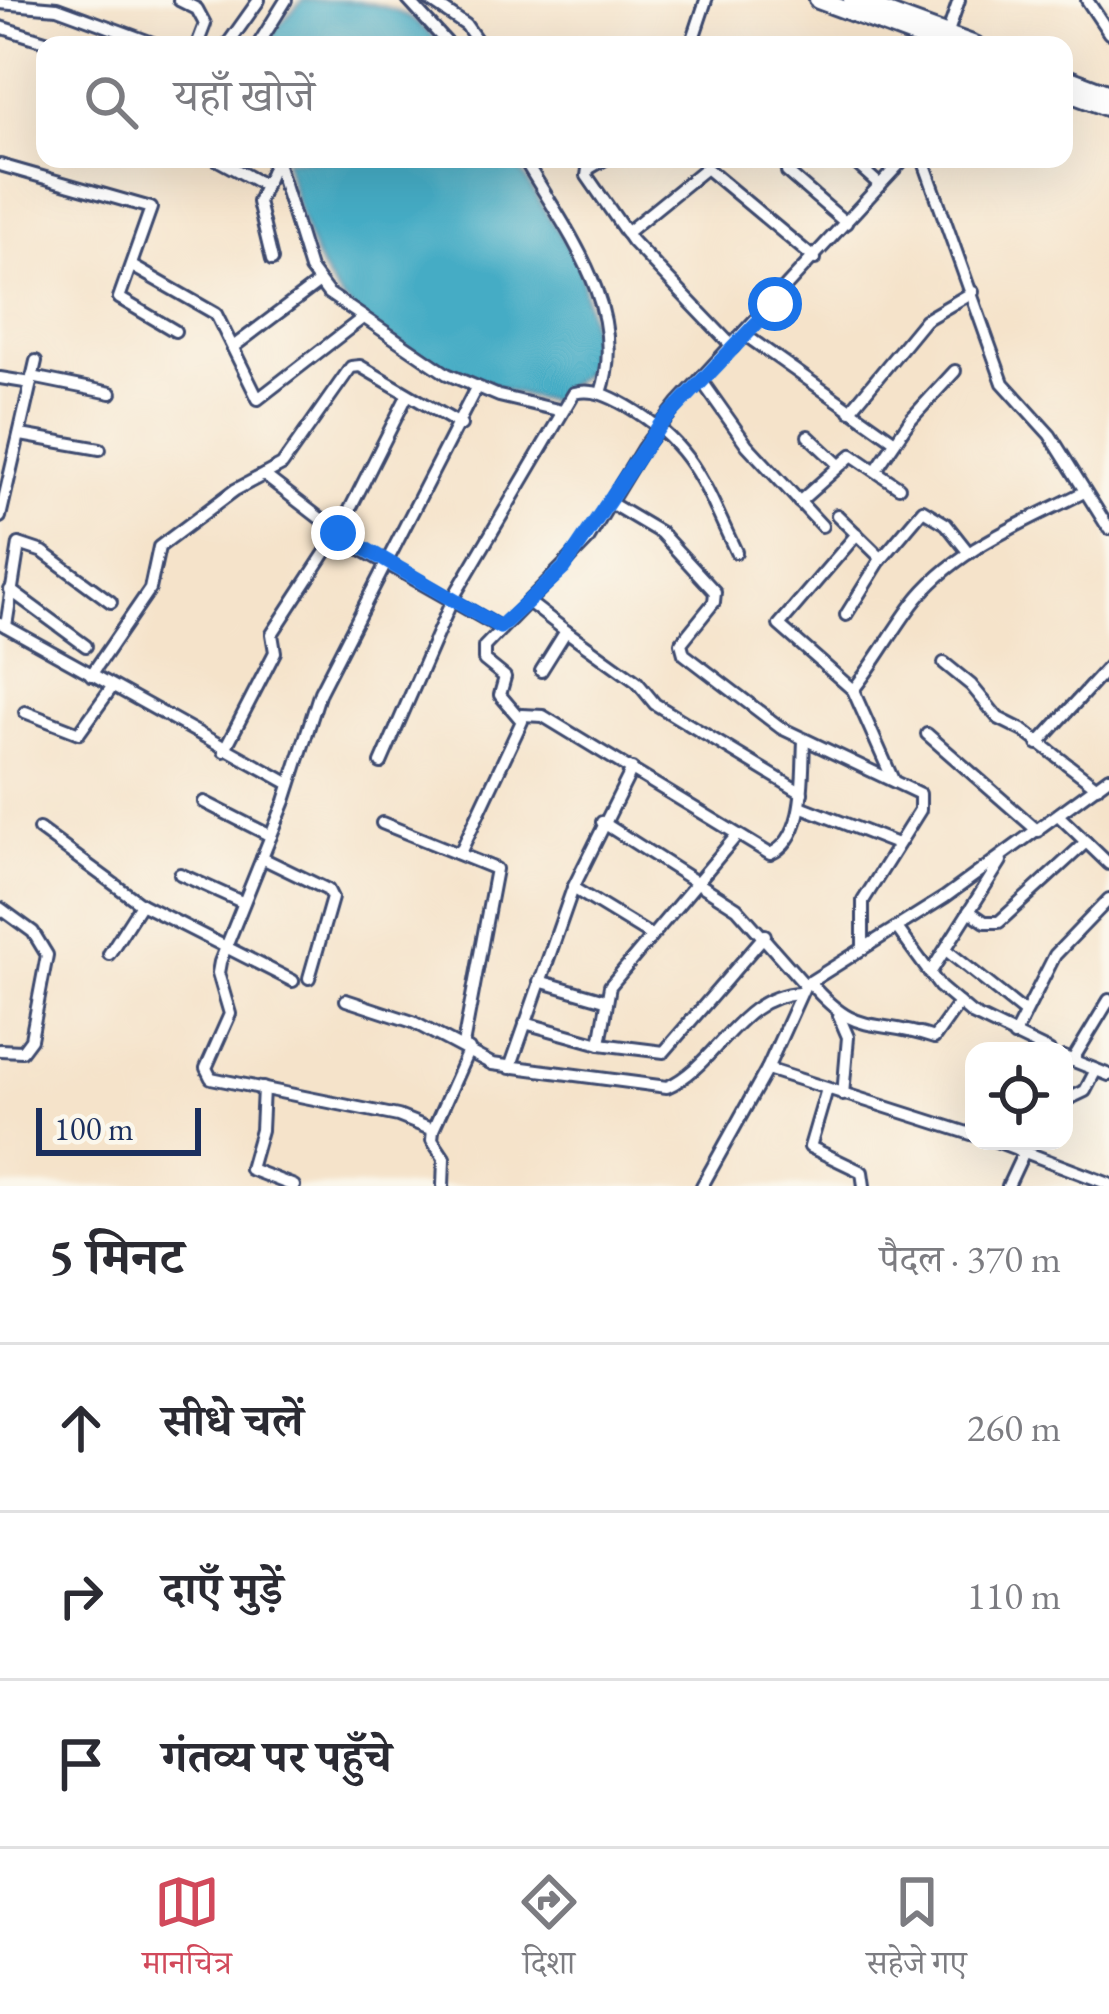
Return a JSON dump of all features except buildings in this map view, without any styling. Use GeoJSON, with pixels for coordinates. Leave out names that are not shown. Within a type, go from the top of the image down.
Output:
{"type":"FeatureCollection","features":[{"type":"Feature","properties":{"kind":"highway"},"geometry":{"type":"LineString","coordinates":[[818,0],[930,36]]}},
{"type":"Feature","properties":{"kind":"highway"},"geometry":{"type":"LineString","coordinates":[[852,0],[934,36]]}},
{"type":"Feature","properties":{"kind":"highway"},"geometry":{"type":"LineString","coordinates":[[1073,80],[1109,94]]}},
{"type":"Feature","properties":{"kind":"highway"},"geometry":{"type":"LineString","coordinates":[[1073,94],[1109,107]]}},
{"type":"Feature","properties":{"kind":"street"},"geometry":{"type":"LineString","coordinates":[[179,0],[197,9],[205,24],[200,36]]}},
{"type":"Feature","properties":{"kind":"street"},"geometry":{"type":"LineString","coordinates":[[233,36],[259,0]]}},
{"type":"Feature","properties":{"kind":"street"},"geometry":{"type":"LineString","coordinates":[[264,36],[286,0]]}},
{"type":"Feature","properties":{"kind":"street"},"geometry":{"type":"LineString","coordinates":[[408,0],[441,36]]}},
{"type":"Feature","properties":{"kind":"street"},"geometry":{"type":"LineString","coordinates":[[430,0],[473,36]]}},
{"type":"Feature","properties":{"kind":"street"},"geometry":{"type":"LineString","coordinates":[[694,36],[706,0]]}},
{"type":"Feature","properties":{"kind":"street"},"geometry":{"type":"LineString","coordinates":[[945,36],[959,0]]}},
{"type":"Feature","properties":{"kind":"street"},"geometry":{"type":"LineString","coordinates":[[1087,0],[1109,33]]}},
{"type":"Feature","properties":{"kind":"street"},"geometry":{"type":"LineString","coordinates":[[0,4],[57,8],[133,36]]}},
{"type":"Feature","properties":{"kind":"street"},"geometry":{"type":"LineString","coordinates":[[0,27],[36,38]]}},
{"type":"Feature","properties":{"kind":"street"},"geometry":{"type":"LineString","coordinates":[[0,165],[151,208],[120,302],[175,331]]}},
{"type":"Feature","properties":{"kind":"street"},"geometry":{"type":"LineString","coordinates":[[233,168],[262,184]]}},
{"type":"Feature","properties":{"kind":"street"},"geometry":{"type":"LineString","coordinates":[[271,168],[262,184],[259,210],[272,260]]}},
{"type":"Feature","properties":{"kind":"street"},"geometry":{"type":"LineString","coordinates":[[279,168],[318,283],[360,320],[476,388],[562,412]]}},
{"type":"Feature","properties":{"kind":"street"},"geometry":{"type":"LineString","coordinates":[[529,168],[591,276],[611,343],[601,393]]}},
{"type":"Feature","properties":{"kind":"street"},"geometry":{"type":"LineString","coordinates":[[590,168],[587,176],[626,233],[733,347]]}},
{"type":"Feature","properties":{"kind":"street"},"geometry":{"type":"LineString","coordinates":[[626,233],[699,168]]}},
{"type":"Feature","properties":{"kind":"street"},"geometry":{"type":"LineString","coordinates":[[708,168],[814,259]]}},
{"type":"Feature","properties":{"kind":"street"},"geometry":{"type":"LineString","coordinates":[[861,168],[880,184]]}},
{"type":"Feature","properties":{"kind":"street"},"geometry":{"type":"LineString","coordinates":[[804,741],[801,800],[778,852],[764,852],[543,716],[522,716],[500,694],[503,674],[482,656],[500,627],[531,604],[612,504],[660,425],[895,168]]}},
{"type":"Feature","properties":{"kind":"street"},"geometry":{"type":"LineString","coordinates":[[926,168],[1003,383],[1050,435],[1109,529]]}},
{"type":"Feature","properties":{"kind":"street"},"geometry":{"type":"LineString","coordinates":[[787,172],[846,224]]}},
{"type":"Feature","properties":{"kind":"street"},"geometry":{"type":"LineString","coordinates":[[133,266],[206,305],[233,346],[255,397],[261,399],[360,320]]}},
{"type":"Feature","properties":{"kind":"street"},"geometry":{"type":"LineString","coordinates":[[233,346],[318,283]]}},
{"type":"Feature","properties":{"kind":"street"},"geometry":{"type":"LineString","coordinates":[[850,411],[925,320],[973,292]]}},
{"type":"Feature","properties":{"kind":"street"},"geometry":{"type":"LineString","coordinates":[[745,335],[895,441]]}},
{"type":"Feature","properties":{"kind":"street"},"geometry":{"type":"LineString","coordinates":[[0,517],[35,361]]}},
{"type":"Feature","properties":{"kind":"street"},"geometry":{"type":"LineString","coordinates":[[92,675],[150,589],[159,547],[235,490],[288,458],[351,367],[360,366],[460,425]]}},
{"type":"Feature","properties":{"kind":"street"},"geometry":{"type":"LineString","coordinates":[[875,470],[955,371]]}},
{"type":"Feature","properties":{"kind":"street"},"geometry":{"type":"LineString","coordinates":[[0,378],[111,393]]}},
{"type":"Feature","properties":{"kind":"street"},"geometry":{"type":"LineString","coordinates":[[701,380],[724,417],[822,526]]}},
{"type":"Feature","properties":{"kind":"street"},"geometry":{"type":"LineString","coordinates":[[434,1130],[398,1116],[206,1073],[230,1014],[218,973],[225,948],[271,836],[320,692],[476,388]]}},
{"type":"Feature","properties":{"kind":"street"},"geometry":{"type":"LineString","coordinates":[[381,763],[453,598],[574,394],[601,393],[660,425],[679,441],[736,552]]}},
{"type":"Feature","properties":{"kind":"street"},"geometry":{"type":"LineString","coordinates":[[224,752],[275,652],[272,634],[338,533],[407,395]]}},
{"type":"Feature","properties":{"kind":"street"},"geometry":{"type":"LineString","coordinates":[[21,435],[100,449]]}},
{"type":"Feature","properties":{"kind":"street"},"geometry":{"type":"LineString","coordinates":[[808,436],[838,464]]}},
{"type":"Feature","properties":{"kind":"street"},"geometry":{"type":"LineString","coordinates":[[799,502],[852,455],[899,487]]}},
{"type":"Feature","properties":{"kind":"street"},"geometry":{"type":"LineString","coordinates":[[265,475],[385,564],[500,627]]}},
{"type":"Feature","properties":{"kind":"street"},"geometry":{"type":"LineString","coordinates":[[853,690],[912,605],[968,553],[1084,492]]}},
{"type":"Feature","properties":{"kind":"street"},"geometry":{"type":"LineString","coordinates":[[612,504],[661,533],[715,592],[714,602],[681,644],[684,654],[804,741],[916,790],[922,802],[863,901],[863,946]]}},
{"type":"Feature","properties":{"kind":"street"},"geometry":{"type":"LineString","coordinates":[[846,616],[881,558],[927,509],[968,553]]}},
{"type":"Feature","properties":{"kind":"street"},"geometry":{"type":"LineString","coordinates":[[837,515],[881,558]]}},
{"type":"Feature","properties":{"kind":"street"},"geometry":{"type":"LineString","coordinates":[[857,534],[779,625],[853,690],[893,779]]}},
{"type":"Feature","properties":{"kind":"street"},"geometry":{"type":"LineString","coordinates":[[111,602],[23,543],[16,546],[3,624],[224,752],[290,784]]}},
{"type":"Feature","properties":{"kind":"street"},"geometry":{"type":"LineString","coordinates":[[10,590],[86,646]]}},
{"type":"Feature","properties":{"kind":"street"},"geometry":{"type":"LineString","coordinates":[[531,604],[637,682],[649,700],[801,800],[897,844]]}},
{"type":"Feature","properties":{"kind":"street"},"geometry":{"type":"LineString","coordinates":[[541,671],[566,632]]}},
{"type":"Feature","properties":{"kind":"street"},"geometry":{"type":"LineString","coordinates":[[944,663],[971,685],[998,718],[1097,787]]}},
{"type":"Feature","properties":{"kind":"street"},"geometry":{"type":"LineString","coordinates":[[1038,744],[1109,667]]}},
{"type":"Feature","properties":{"kind":"street"},"geometry":{"type":"LineString","coordinates":[[25,712],[79,733],[112,687]]}},
{"type":"Feature","properties":{"kind":"street"},"geometry":{"type":"LineString","coordinates":[[460,853],[522,716]]}},
{"type":"Feature","properties":{"kind":"street"},"geometry":{"type":"LineString","coordinates":[[927,734],[1038,830]]}},
{"type":"Feature","properties":{"kind":"street"},"geometry":{"type":"LineString","coordinates":[[510,1068],[573,888],[602,821],[632,769]]}},
{"type":"Feature","properties":{"kind":"street"},"geometry":{"type":"LineString","coordinates":[[346,1000],[510,1068],[667,1087],[757,1006],[804,986],[897,928],[1109,777]]}},
{"type":"Feature","properties":{"kind":"street"},"geometry":{"type":"LineString","coordinates":[[204,802],[271,836]]}},
{"type":"Feature","properties":{"kind":"street"},"geometry":{"type":"LineString","coordinates":[[1059,816],[1109,864]]}},
{"type":"Feature","properties":{"kind":"street"},"geometry":{"type":"LineString","coordinates":[[602,821],[698,879],[765,935],[804,986],[839,1016],[848,1037],[843,1095]]}},
{"type":"Feature","properties":{"kind":"street"},"geometry":{"type":"LineString","coordinates":[[382,823],[490,865],[498,875],[482,927],[466,1047],[432,1140],[444,1158],[443,1186]]}},
{"type":"Feature","properties":{"kind":"street"},"geometry":{"type":"LineString","coordinates":[[39,829],[140,904],[293,981]]}},
{"type":"Feature","properties":{"kind":"street"},"geometry":{"type":"LineString","coordinates":[[600,1044],[604,1000],[650,935],[737,835]]}},
{"type":"Feature","properties":{"kind":"street"},"geometry":{"type":"LineString","coordinates":[[969,911],[985,922],[999,922],[1086,842]]}},
{"type":"Feature","properties":{"kind":"street"},"geometry":{"type":"LineString","coordinates":[[932,970],[1006,853]]}},
{"type":"Feature","properties":{"kind":"street"},"geometry":{"type":"LineString","coordinates":[[262,858],[328,890],[332,898],[309,978]]}},
{"type":"Feature","properties":{"kind":"street"},"geometry":{"type":"LineString","coordinates":[[180,874],[242,902]]}},
{"type":"Feature","properties":{"kind":"street"},"geometry":{"type":"LineString","coordinates":[[573,888],[650,935]]}},
{"type":"Feature","properties":{"kind":"street"},"geometry":{"type":"LineString","coordinates":[[1014,1036],[1055,955],[1109,899]]}},
{"type":"Feature","properties":{"kind":"street"},"geometry":{"type":"LineString","coordinates":[[109,954],[140,904]]}},
{"type":"Feature","properties":{"kind":"street"},"geometry":{"type":"LineString","coordinates":[[0,908],[33,932],[47,955],[32,1040],[22,1051],[0,1050]]}},
{"type":"Feature","properties":{"kind":"street"},"geometry":{"type":"LineString","coordinates":[[897,928],[959,1003],[1028,1042]]}},
{"type":"Feature","properties":{"kind":"street"},"geometry":{"type":"LineString","coordinates":[[525,1023],[600,1044],[657,1053],[670,1048],[765,935]]}},
{"type":"Feature","properties":{"kind":"street"},"geometry":{"type":"LineString","coordinates":[[946,950],[1024,1012]]}},
{"type":"Feature","properties":{"kind":"street"},"geometry":{"type":"LineString","coordinates":[[539,982],[604,1000]]}},
{"type":"Feature","properties":{"kind":"street"},"geometry":{"type":"LineString","coordinates":[[702,1186],[767,1069],[804,986]]}},
{"type":"Feature","properties":{"kind":"street"},"geometry":{"type":"LineString","coordinates":[[1073,1052],[1109,1000]]}},
{"type":"Feature","properties":{"kind":"street"},"geometry":{"type":"LineString","coordinates":[[839,1016],[934,1038],[959,1003]]}},
{"type":"Feature","properties":{"kind":"street"},"geometry":{"type":"LineString","coordinates":[[1073,1061],[1103,1073],[1073,1096]]}},
{"type":"Feature","properties":{"kind":"street"},"geometry":{"type":"LineString","coordinates":[[767,1069],[965,1132]]}},
{"type":"Feature","properties":{"kind":"street"},"geometry":{"type":"LineString","coordinates":[[263,1088],[261,1130],[250,1168],[294,1186]]}},
{"type":"Feature","properties":{"kind":"street"},"geometry":{"type":"LineString","coordinates":[[826,1089],[810,1147],[862,1172],[864,1186]]}},
{"type":"Feature","properties":{"kind":"street"},"geometry":{"type":"LineString","coordinates":[[1008,1186],[1025,1150]]}},
{"type":"Feature","properties":{"kind":"street"},"geometry":{"type":"LineString","coordinates":[[1035,1150],[1109,1185]]}},
{"type":"Feature","properties":{"kind":"water"},"geometry":{"type":"Polygon","coordinates":[[[303,0],[344,1],[396,11],[432,36],[272,36],[303,0]]]}},
{"type":"Feature","properties":{"kind":"water"},"geometry":{"type":"Polygon","coordinates":[[[286,168],[519,168],[580,266],[596,355],[593,362],[554,402],[497,388],[431,361],[399,344],[346,304],[321,268],[286,168]]]}},
{"type":"Feature","properties":{"kind":"route"},"geometry":{"type":"LineString","coordinates":[[338,533],[500,627],[531,604],[564,568],[612,504],[660,425],[775,304]]}}]}
